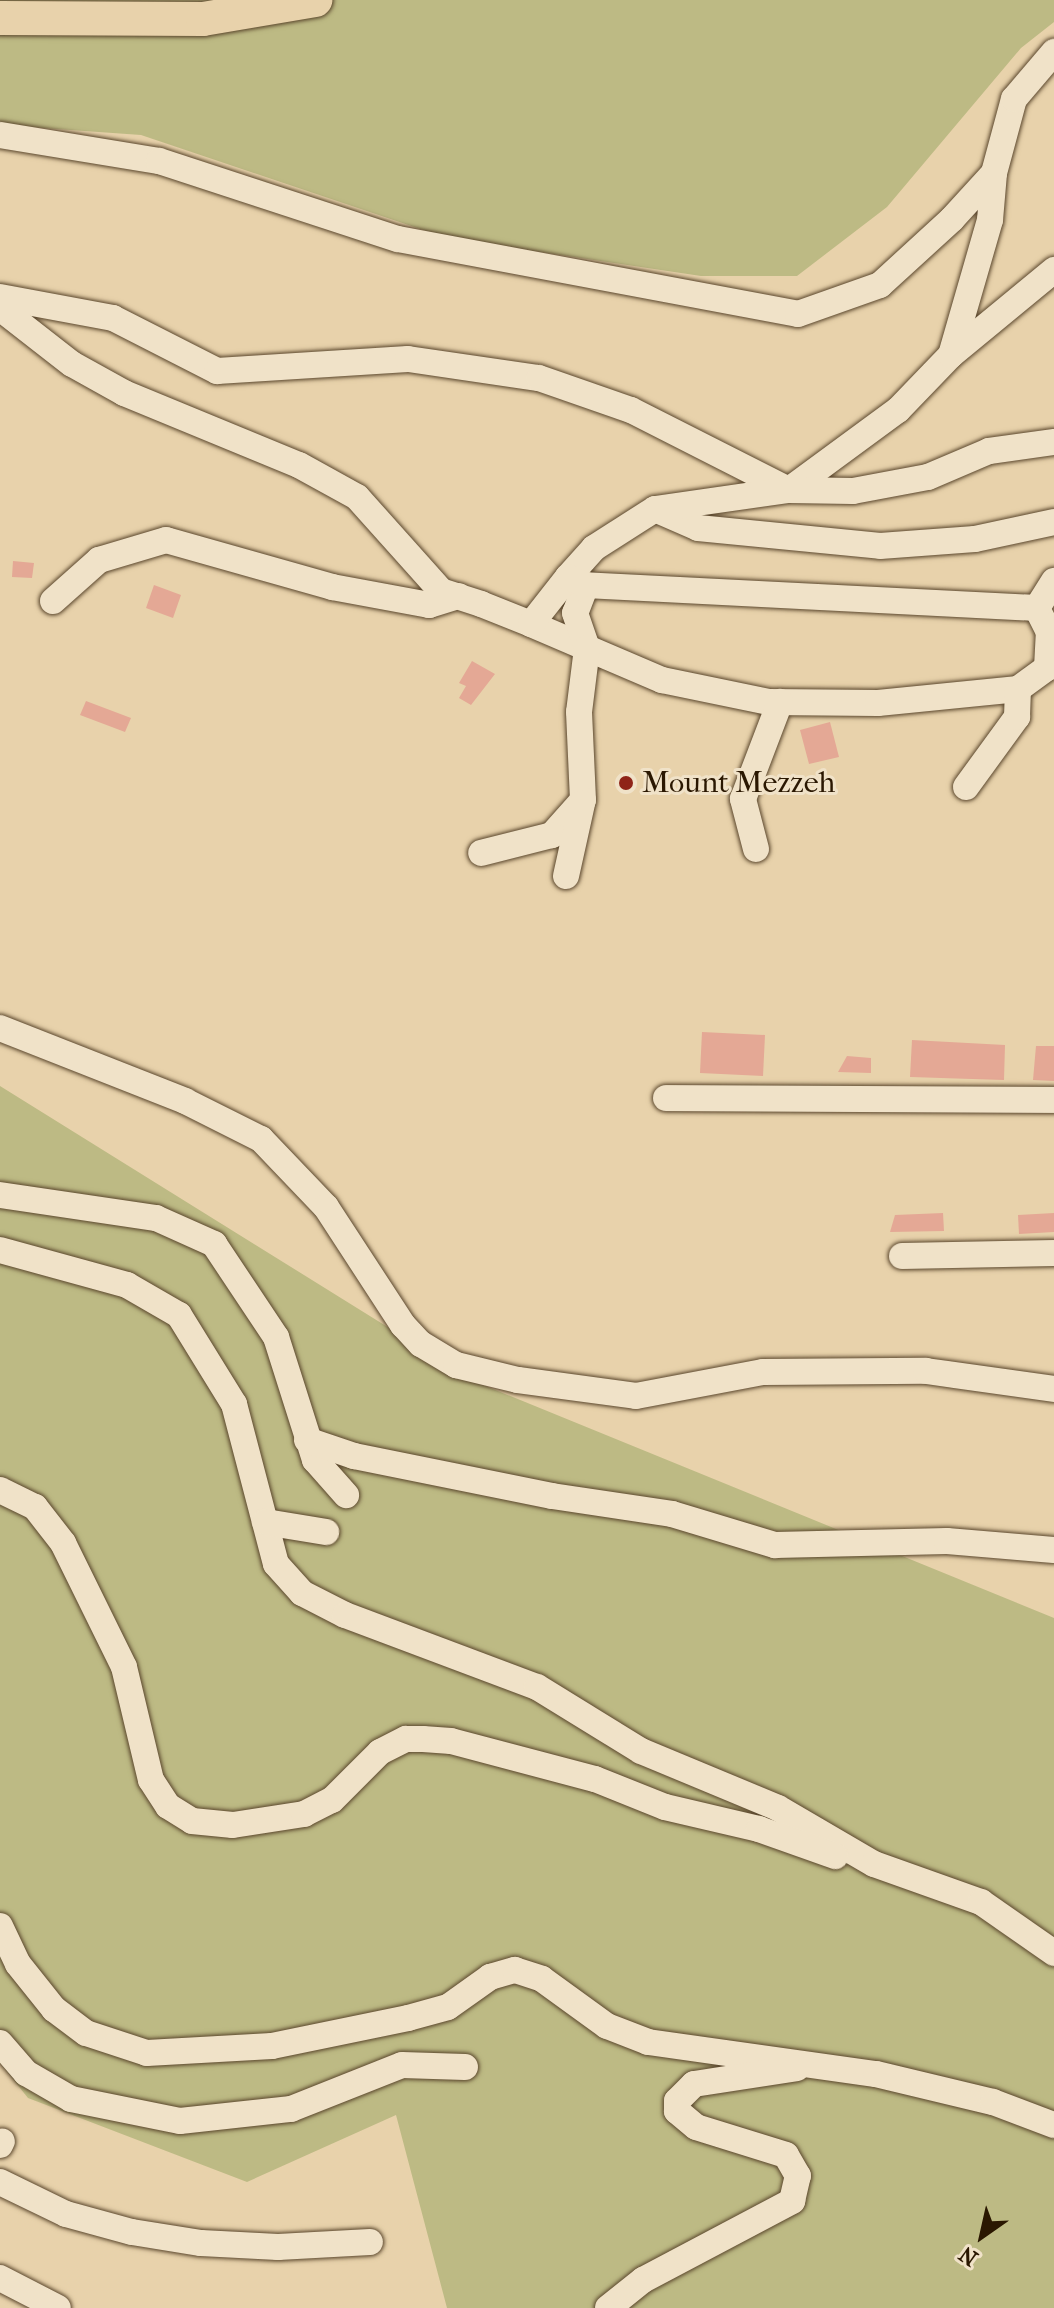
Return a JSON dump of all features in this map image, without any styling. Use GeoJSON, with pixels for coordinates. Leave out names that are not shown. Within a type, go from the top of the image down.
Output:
{"type":"FeatureCollection","features":[{"type":"Feature","properties":{"kind":"main road"},"geometry":{"type":"LineString","coordinates":[[0,18],[203,19],[315,0]]}},
{"type":"Feature","properties":{"kind":"street"},"geometry":{"type":"LineString","coordinates":[[951,355],[990,220],[994,173],[1014,99],[1054,52]]}},
{"type":"Feature","properties":{"kind":"street"},"geometry":{"type":"LineString","coordinates":[[0,135],[159,161],[398,239],[798,314],[880,285],[994,173]]}},
{"type":"Feature","properties":{"kind":"street"},"geometry":{"type":"LineString","coordinates":[[789,490],[898,410],[951,355],[1054,270]]}},
{"type":"Feature","properties":{"kind":"street"},"geometry":{"type":"LineString","coordinates":[[0,297],[113,318],[217,371],[408,359],[539,378],[631,410],[789,490]]}},
{"type":"Feature","properties":{"kind":"street"},"geometry":{"type":"LineString","coordinates":[[0,308],[72,364],[124,393],[299,465],[357,497],[441,591],[531,624],[662,680],[780,702],[878,703],[1018,689],[1050,667],[1049,632],[1037,608]]}},
{"type":"Feature","properties":{"kind":"street"},"geometry":{"type":"LineString","coordinates":[[531,624],[577,581],[594,548],[655,509],[789,490],[853,491],[928,477],[989,451],[1054,442]]}},
{"type":"Feature","properties":{"kind":"street"},"geometry":{"type":"LineString","coordinates":[[655,509],[698,528],[880,546],[975,539],[1054,522]]}},
{"type":"Feature","properties":{"kind":"street"},"geometry":{"type":"LineString","coordinates":[[53,601],[99,560],[166,540],[332,587],[429,605],[459,596]]}},
{"type":"Feature","properties":{"kind":"street"},"geometry":{"type":"LineString","coordinates":[[577,581],[1037,608]]}},
{"type":"Feature","properties":{"kind":"street"},"geometry":{"type":"LineString","coordinates":[[566,876],[583,800],[579,712],[587,648],[575,613],[577,581]]}},
{"type":"Feature","properties":{"kind":"street"},"geometry":{"type":"LineString","coordinates":[[1037,608],[1054,581]]}},
{"type":"Feature","properties":{"kind":"street"},"geometry":{"type":"LineString","coordinates":[[966,787],[1017,717],[1018,689]]}},
{"type":"Feature","properties":{"kind":"street"},"geometry":{"type":"LineString","coordinates":[[756,849],[743,799],[780,702]]}},
{"type":"Feature","properties":{"kind":"street"},"geometry":{"type":"LineString","coordinates":[[481,853],[552,835],[583,800]]}},
{"type":"Feature","properties":{"kind":"street"},"geometry":{"type":"LineString","coordinates":[[0,1028],[185,1101],[261,1139],[326,1207],[403,1325],[421,1344],[456,1365],[518,1380],[636,1396],[763,1372],[926,1371],[1054,1389]]}},
{"type":"Feature","properties":{"kind":"street"},"geometry":{"type":"LineString","coordinates":[[666,1098],[1054,1100]]}},
{"type":"Feature","properties":{"kind":"street"},"geometry":{"type":"LineString","coordinates":[[0,1195],[156,1218],[207,1239],[228,1262],[276,1337],[307,1440],[323,1473],[346,1495]]}},
{"type":"Feature","properties":{"kind":"street"},"geometry":{"type":"LineString","coordinates":[[0,1250],[127,1285],[179,1315],[234,1404],[276,1564],[320,1604],[537,1687],[641,1751],[778,1808],[874,1864]]}},
{"type":"Feature","properties":{"kind":"street"},"geometry":{"type":"LineString","coordinates":[[902,1256],[1054,1253]]}},
{"type":"Feature","properties":{"kind":"street"},"geometry":{"type":"LineString","coordinates":[[307,1440],[354,1456],[552,1496],[672,1514],[775,1545],[947,1541],[1054,1550]]}},
{"type":"Feature","properties":{"kind":"street"},"geometry":{"type":"LineString","coordinates":[[0,1490],[35,1507],[63,1543],[124,1667],[151,1780],[168,1806],[192,1821],[233,1825],[304,1814],[332,1800],[380,1752],[406,1739],[423,1739],[490,1750],[595,1779],[699,1817],[759,1829],[874,1864],[981,1902],[1054,1953]]}},
{"type":"Feature","properties":{"kind":"street"},"geometry":{"type":"LineString","coordinates":[[265,1522],[326,1532]]}},
{"type":"Feature","properties":{"kind":"street"},"geometry":{"type":"LineString","coordinates":[[0,1926],[18,1964],[54,2009],[86,2033],[147,2053],[272,2046],[432,2013],[462,2000],[490,1977],[515,1970],[542,1979],[627,2036],[674,2048],[817,2064],[993,2102],[1054,2125]]}},
{"type":"Feature","properties":{"kind":"street"},"geometry":{"type":"LineString","coordinates":[[0,2043],[26,2073],[71,2099],[180,2121],[291,2109],[402,2065],[465,2067]]}},
{"type":"Feature","properties":{"kind":"street"},"geometry":{"type":"LineString","coordinates":[[608,2308],[643,2280],[783,2209],[798,2189],[798,2176],[786,2155],[684,2119],[677,2111],[683,2091],[694,2084],[817,2064]]}},
{"type":"Feature","properties":{"kind":"street"},"geometry":{"type":"LineString","coordinates":[[0,2182],[66,2214],[132,2232],[201,2243],[278,2247],[370,2242]]}},
{"type":"Feature","properties":{"kind":"street"},"geometry":{"type":"LineString","coordinates":[[0,2278],[58,2308]]}},
{"type":"Feature","properties":{"kind":"shaded area"},"geometry":{"type":"Polygon","coordinates":[[[0,0],[1054,0],[1054,22],[1021,48],[887,207],[797,276],[701,276],[447,238],[141,135],[0,125],[0,0]]]}},
{"type":"Feature","properties":{"kind":"shaded area"},"geometry":{"type":"Polygon","coordinates":[[[0,1086],[476,1382],[1054,1618],[1054,2308],[447,2308],[396,2115],[247,2182],[28,2098],[0,2063],[0,1086]]]}},
{"type":"Feature","properties":{"kind":"building"},"geometry":{"type":"Polygon","coordinates":[[[13,561],[34,563],[32,578],[12,577],[13,561]]]}},
{"type":"Feature","properties":{"kind":"building"},"geometry":{"type":"Polygon","coordinates":[[[154,585],[181,595],[173,618],[146,608],[154,585]]]}},
{"type":"Feature","properties":{"kind":"building"},"geometry":{"type":"Polygon","coordinates":[[[472,661],[495,674],[471,705],[459,698],[466,686],[459,683],[472,661]]]}},
{"type":"Feature","properties":{"kind":"building"},"geometry":{"type":"Polygon","coordinates":[[[86,701],[131,718],[125,732],[80,715],[86,701]]]}},
{"type":"Feature","properties":{"kind":"building"},"geometry":{"type":"Polygon","coordinates":[[[830,722],[839,757],[809,764],[800,730],[830,722]]]}},
{"type":"Feature","properties":{"kind":"building"},"geometry":{"type":"Polygon","coordinates":[[[702,1032],[765,1035],[763,1076],[700,1073],[702,1032]]]}},
{"type":"Feature","properties":{"kind":"building"},"geometry":{"type":"Polygon","coordinates":[[[912,1040],[1005,1045],[1004,1080],[910,1077],[912,1040]]]}},
{"type":"Feature","properties":{"kind":"building"},"geometry":{"type":"Polygon","coordinates":[[[1036,1046],[1054,1046],[1054,1081],[1033,1080],[1036,1046]]]}},
{"type":"Feature","properties":{"kind":"building"},"geometry":{"type":"Polygon","coordinates":[[[847,1056],[871,1058],[871,1073],[838,1072],[847,1056]]]}},
{"type":"Feature","properties":{"kind":"building"},"geometry":{"type":"Polygon","coordinates":[[[943,1213],[944,1231],[890,1232],[895,1215],[943,1213]]]}},
{"type":"Feature","properties":{"kind":"building"},"geometry":{"type":"Polygon","coordinates":[[[1054,1213],[1054,1232],[1019,1234],[1018,1215],[1054,1213]]]}},
{"type":"Feature","properties":{"kind":"place","name":"Mount Mezzeh"},"geometry":{"type":"Point","coordinates":[626,783]}}]}
